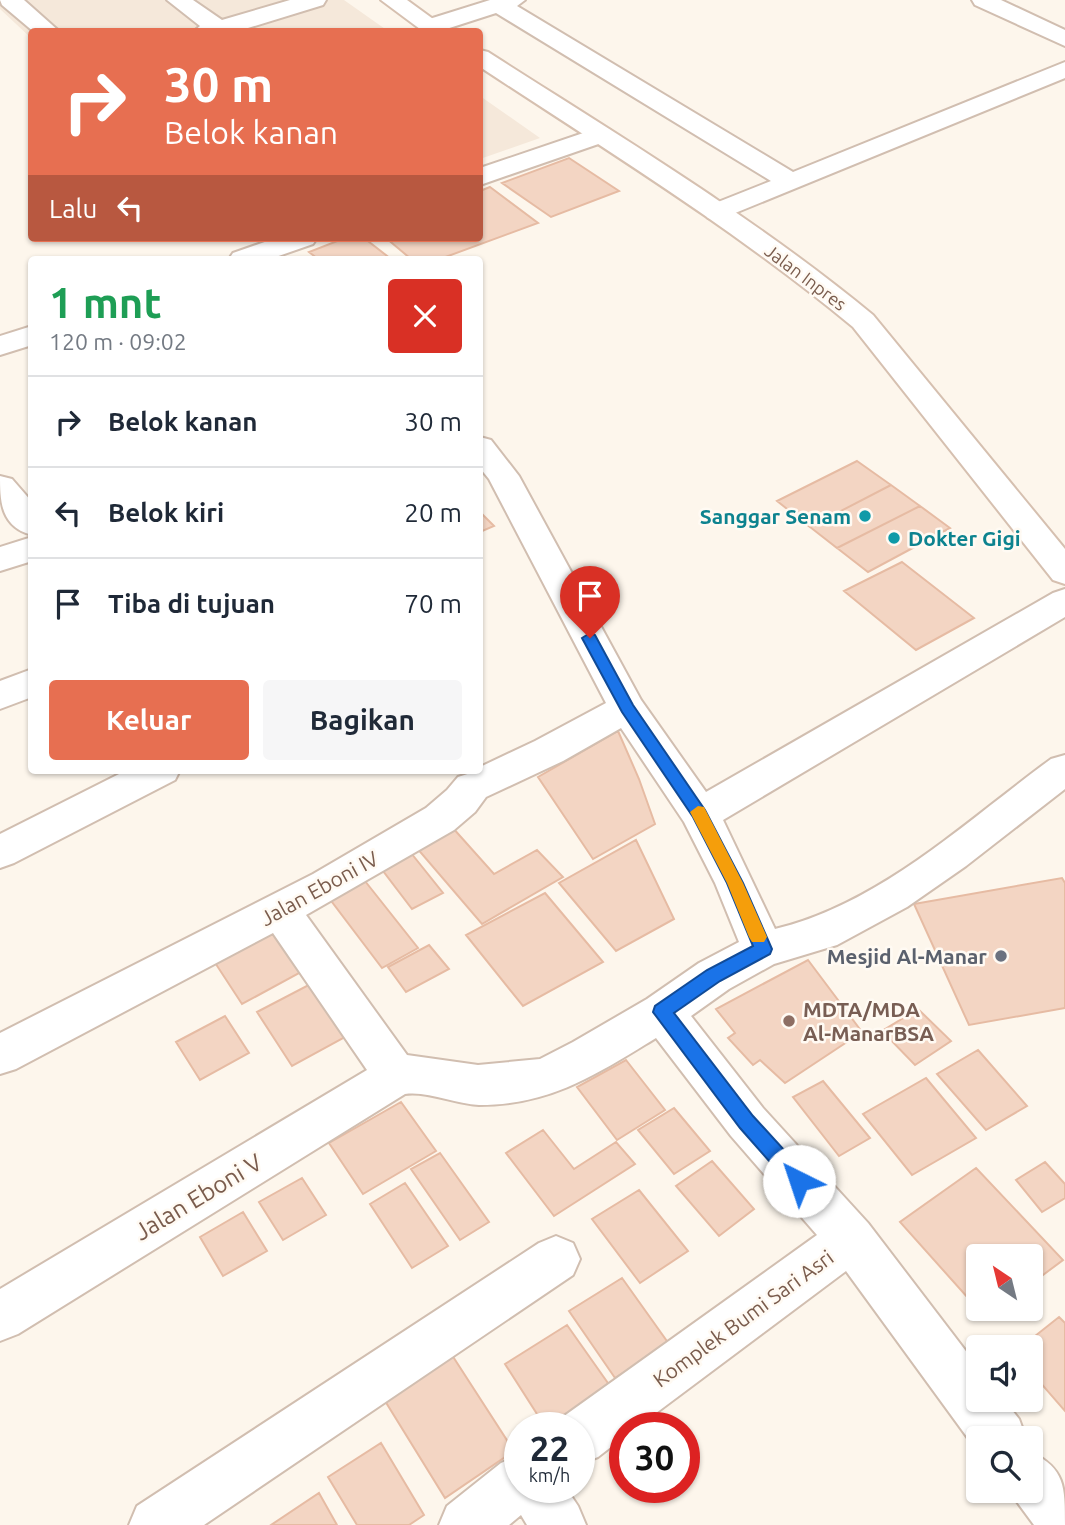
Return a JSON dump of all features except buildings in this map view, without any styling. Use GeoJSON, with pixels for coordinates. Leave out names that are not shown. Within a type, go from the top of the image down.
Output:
{"type":"FeatureCollection","features":[{"type":"Feature","properties":{"kind":"street"},"geometry":{"type":"LineString","coordinates":[[10,0],[44,28]]}},
{"type":"Feature","properties":{"kind":"street"},"geometry":{"type":"LineString","coordinates":[[178,0],[213,28]]}},
{"type":"Feature","properties":{"kind":"street"},"geometry":{"type":"LineString","coordinates":[[222,28],[315,0]]}},
{"type":"Feature","properties":{"kind":"street"},"geometry":{"type":"LineString","coordinates":[[391,0],[434,28]]}},
{"type":"Feature","properties":{"kind":"street"},"geometry":{"type":"LineString","coordinates":[[983,0],[1065,39]]}},
{"type":"Feature","properties":{"kind":"street"},"geometry":{"type":"LineString","coordinates":[[439,28],[507,2],[790,181]]}},
{"type":"Feature","properties":{"kind":"street","name":"Jalan Inpres"},"geometry":{"type":"LineString","coordinates":[[483,59],[718,212],[863,321],[1065,572]]}},
{"type":"Feature","properties":{"kind":"street"},"geometry":{"type":"LineString","coordinates":[[718,212],[1065,69]]}},
{"type":"Feature","properties":{"kind":"street"},"geometry":{"type":"LineString","coordinates":[[483,176],[601,135]]}},
{"type":"Feature","properties":{"kind":"street"},"geometry":{"type":"LineString","coordinates":[[262,256],[280,253],[297,242]]}},
{"type":"Feature","properties":{"kind":"street"},"geometry":{"type":"LineString","coordinates":[[487,469],[627,708],[700,814],[764,949]]}},
{"type":"Feature","properties":{"kind":"street"},"geometry":{"type":"LineString","coordinates":[[0,486],[28,519]]}},
{"type":"Feature","properties":{"kind":"street"},"geometry":{"type":"LineString","coordinates":[[0,560],[28,550]]}},
{"type":"Feature","properties":{"kind":"street"},"geometry":{"type":"LineString","coordinates":[[700,814],[1065,601]]}},
{"type":"Feature","properties":{"kind":"street"},"geometry":{"type":"LineString","coordinates":[[0,696],[28,684]]}},
{"type":"Feature","properties":{"kind":"street","name":"Jalan Eboni IV"},"geometry":{"type":"LineString","coordinates":[[483,772],[549,751],[627,708]]}},
{"type":"Feature","properties":{"kind":"street"},"geometry":{"type":"LineString","coordinates":[[280,911],[396,1076],[410,1074],[478,1085],[545,1078],[589,1056],[662,1012],[714,976],[764,949],[829,930],[857,915],[948,858],[1065,769]]}},
{"type":"Feature","properties":{"kind":"street"},"geometry":{"type":"LineString","coordinates":[[0,852],[153,774]]}},
{"type":"Feature","properties":{"kind":"street","name":"Jalan Eboni IV"},"geometry":{"type":"LineString","coordinates":[[0,1055],[280,911],[440,819],[461,801],[465,778]]}},
{"type":"Feature","properties":{"kind":"street","name":"Komplek Bumi Sari Asri"},"geometry":{"type":"LineString","coordinates":[[595,1426],[851,1239],[747,1122],[662,1012]]}},
{"type":"Feature","properties":{"kind":"street","name":"Jalan Eboni V"},"geometry":{"type":"LineString","coordinates":[[0,1317],[396,1076]]}},
{"type":"Feature","properties":{"kind":"street"},"geometry":{"type":"LineString","coordinates":[[851,1239],[991,1426]]}},
{"type":"Feature","properties":{"kind":"street"},"geometry":{"type":"LineString","coordinates":[[156,1525],[556,1259]]}},
{"type":"Feature","properties":{"kind":"street"},"geometry":{"type":"LineString","coordinates":[[1043,1494],[1065,1521]]}},
{"type":"Feature","properties":{"kind":"street"},"geometry":{"type":"LineString","coordinates":[[466,1525],[504,1495]]}},
{"type":"Feature","properties":{"kind":"street"},"geometry":{"type":"LineString","coordinates":[[544,1503],[559,1525]]}},
{"type":"Feature","properties":{"kind":"shaded area"},"geometry":{"type":"Polygon","coordinates":[[[0,0],[344,0],[384,28],[28,28],[28,35],[0,9],[0,0]]]}},
{"type":"Feature","properties":{"kind":"shaded area"},"geometry":{"type":"Polygon","coordinates":[[[483,98],[540,138],[483,158],[483,98]]]}},
{"type":"Feature","properties":{"kind":"slow traffic"},"geometry":{"type":"LineString","coordinates":[[698,812],[735,883],[758,937]]}},
{"type":"Feature","properties":{"kind":"place","name":"Sanggar Senam"},"geometry":{"type":"Point","coordinates":[865,516]}},
{"type":"Feature","properties":{"kind":"place","name":"Dokter Gigi"},"geometry":{"type":"Point","coordinates":[894,538]}},
{"type":"Feature","properties":{"kind":"place","name":"Mesjid Al-Manar"},"geometry":{"type":"Point","coordinates":[1001,956]}},
{"type":"Feature","properties":{"kind":"place","name":"MDTA/MDA Al-ManarBSA"},"geometry":{"type":"Point","coordinates":[789,1021]}},
{"type":"Feature","properties":{"kind":"route"},"geometry":{"type":"LineString","coordinates":[[590,638],[627,708],[700,814],[764,949],[714,976],[662,1012],[747,1122],[799,1181]]}}]}
